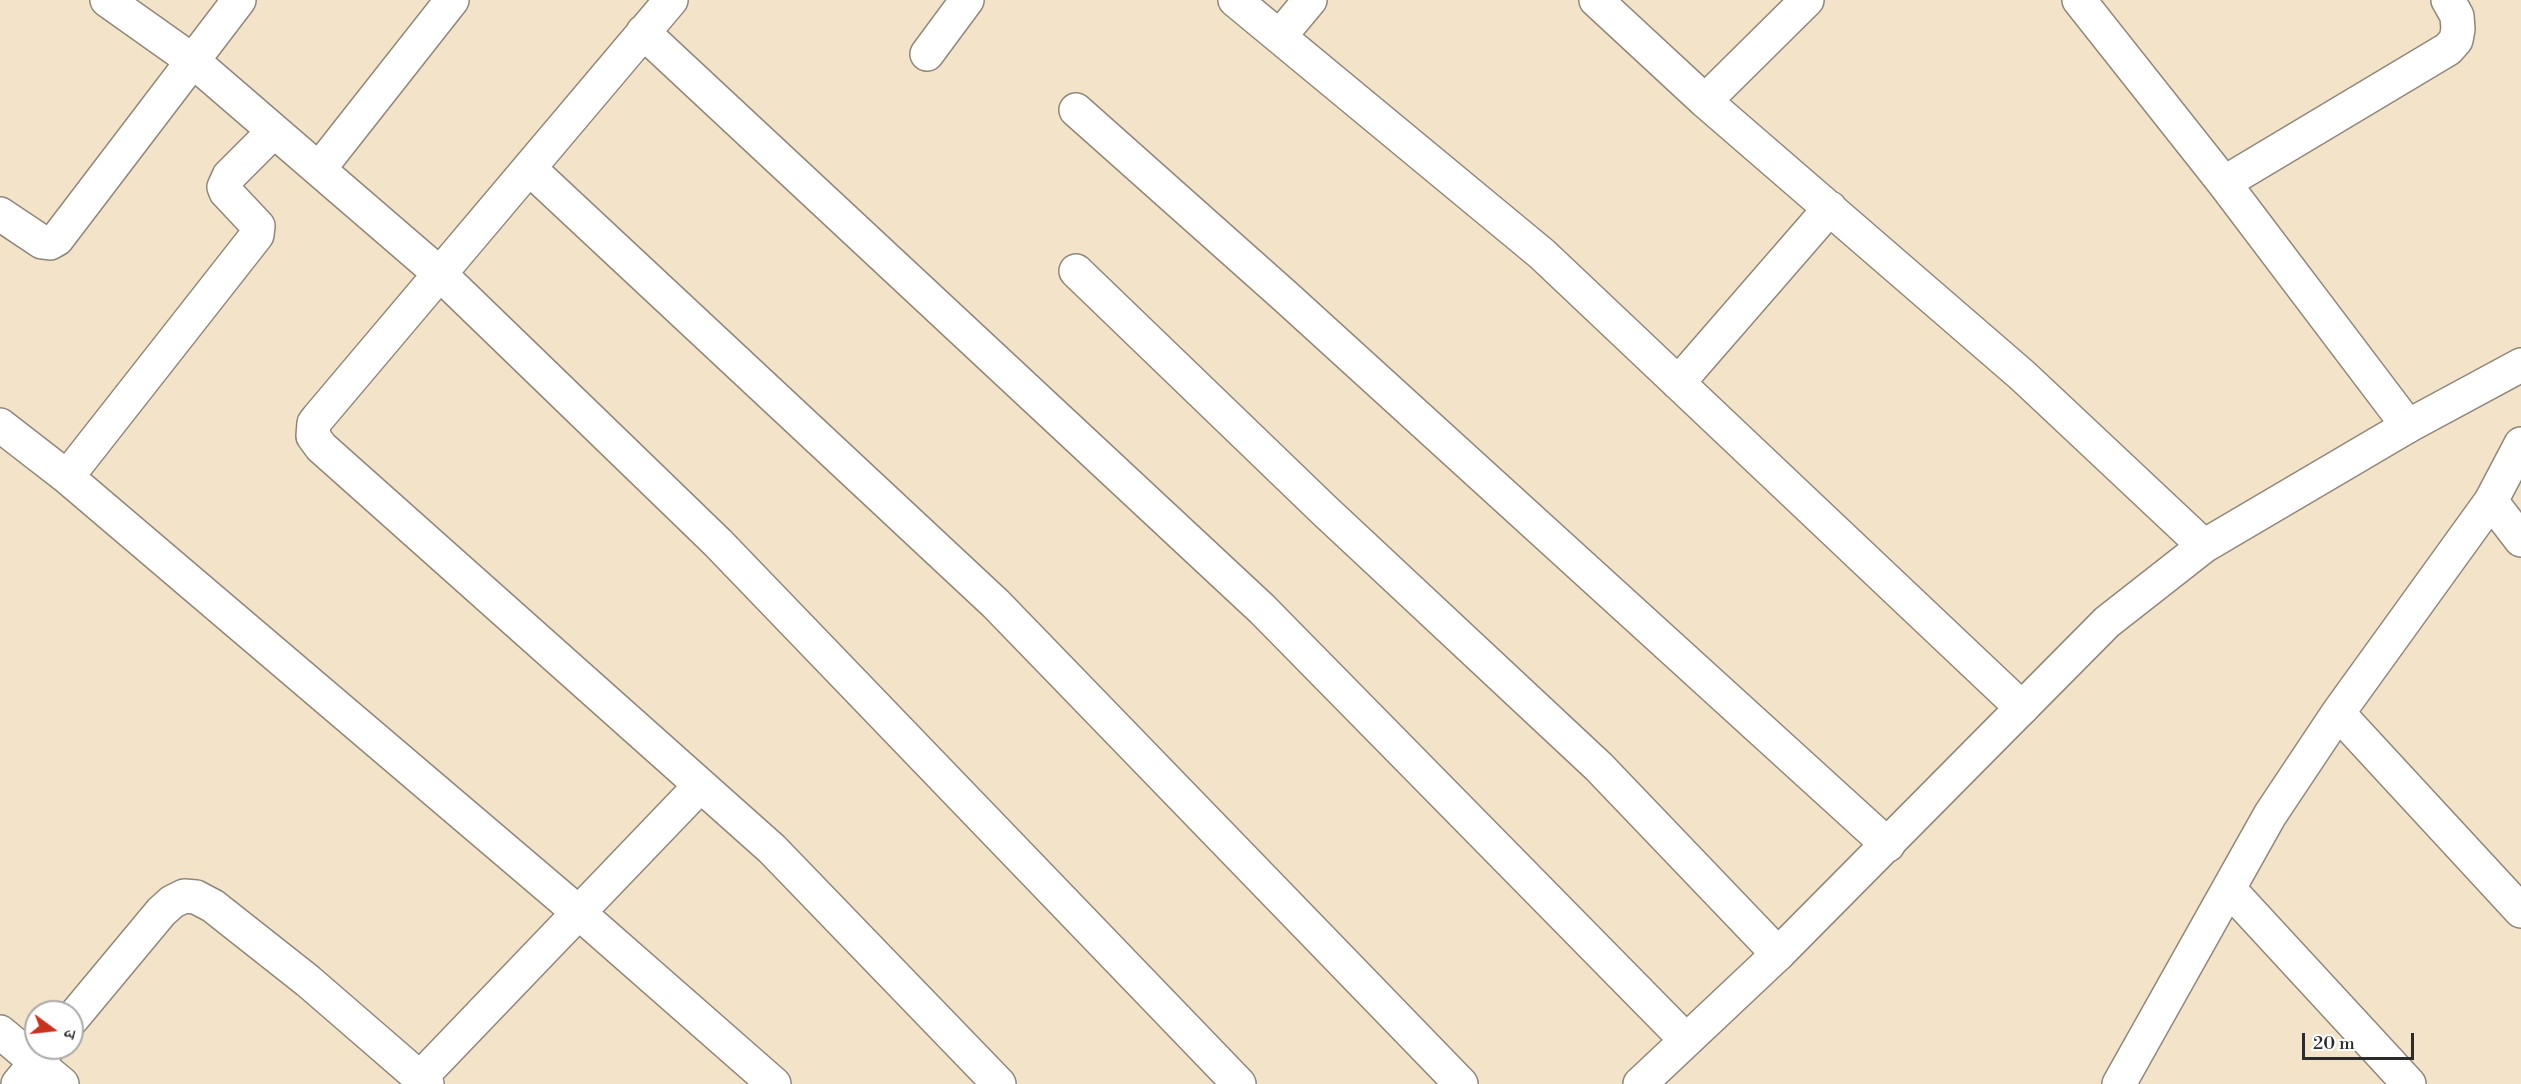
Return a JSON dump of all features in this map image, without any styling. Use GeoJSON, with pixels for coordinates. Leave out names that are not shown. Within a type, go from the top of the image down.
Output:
{"type":"FeatureCollection","features":[{"type":"Feature","properties":{"kind":"street"},"geometry":{"type":"LineString","coordinates":[[107,0],[193,61],[440,274],[718,543],[1239,1084]]}},
{"type":"Feature","properties":{"kind":"street"},"geometry":{"type":"LineString","coordinates":[[0,214],[42,242],[50,243],[57,239],[239,0]]}},
{"type":"Feature","properties":{"kind":"street"},"geometry":{"type":"LineString","coordinates":[[318,169],[452,0]]}},
{"type":"Feature","properties":{"kind":"street"},"geometry":{"type":"LineString","coordinates":[[671,0],[318,418],[312,429],[316,441],[772,849],[999,1084]]}},
{"type":"Feature","properties":{"kind":"street"},"geometry":{"type":"LineString","coordinates":[[927,54],[967,0]]}},
{"type":"Feature","properties":{"kind":"street"},"geometry":{"type":"LineString","coordinates":[[1235,0],[1542,254],[2022,708]]}},
{"type":"Feature","properties":{"kind":"street"},"geometry":{"type":"LineString","coordinates":[[1280,36],[1310,0]]}},
{"type":"Feature","properties":{"kind":"street"},"geometry":{"type":"LineString","coordinates":[[1596,0],[1705,101],[2023,376],[2204,546]]}},
{"type":"Feature","properties":{"kind":"street"},"geometry":{"type":"LineString","coordinates":[[1705,101],[1807,0]]}},
{"type":"Feature","properties":{"kind":"street"},"geometry":{"type":"LineString","coordinates":[[2079,0],[2224,183],[2408,426]]}},
{"type":"Feature","properties":{"kind":"street"},"geometry":{"type":"LineString","coordinates":[[2224,183],[2448,50],[2456,40],[2458,29],[2457,16],[2448,0]]}},
{"type":"Feature","properties":{"kind":"street"},"geometry":{"type":"LineString","coordinates":[[643,32],[1262,609],[1686,1040]]}},
{"type":"Feature","properties":{"kind":"street"},"geometry":{"type":"LineString","coordinates":[[1076,110],[1312,321],[1888,845]]}},
{"type":"Feature","properties":{"kind":"street"},"geometry":{"type":"LineString","coordinates":[[67,477],[257,235],[258,226],[224,187],[229,176],[274,131]]}},
{"type":"Feature","properties":{"kind":"street"},"geometry":{"type":"LineString","coordinates":[[529,168],[996,604],[1461,1084]]}},
{"type":"Feature","properties":{"kind":"street"},"geometry":{"type":"LineString","coordinates":[[1678,383],[1830,208]]}},
{"type":"Feature","properties":{"kind":"street"},"geometry":{"type":"LineString","coordinates":[[1076,271],[1324,510],[1599,767],[1778,954]]}},
{"type":"Feature","properties":{"kind":"street"},"geometry":{"type":"LineString","coordinates":[[1640,1084],[1778,954],[2107,622],[2204,546],[2408,426],[2521,365]]}},
{"type":"Feature","properties":{"kind":"street"},"geometry":{"type":"LineString","coordinates":[[0,425],[67,477],[578,912],[774,1084]]}},
{"type":"Feature","properties":{"kind":"street"},"geometry":{"type":"LineString","coordinates":[[2119,1084],[2271,816],[2338,713],[2491,501],[2521,444]]}},
{"type":"Feature","properties":{"kind":"street"},"geometry":{"type":"LineString","coordinates":[[2491,501],[2521,540]]}},
{"type":"Feature","properties":{"kind":"street"},"geometry":{"type":"LineString","coordinates":[[2338,713],[2521,911]]}},
{"type":"Feature","properties":{"kind":"street"},"geometry":{"type":"LineString","coordinates":[[84,1004],[161,912],[172,902],[184,896],[195,897],[213,906],[308,981],[423,1081],[578,912],[700,786]]}},
{"type":"Feature","properties":{"kind":"street"},"geometry":{"type":"LineString","coordinates":[[2229,889],[2409,1084]]}},
{"type":"Feature","properties":{"kind":"street"},"geometry":{"type":"LineString","coordinates":[[0,1032],[34,1065],[62,1084]]}}]}
